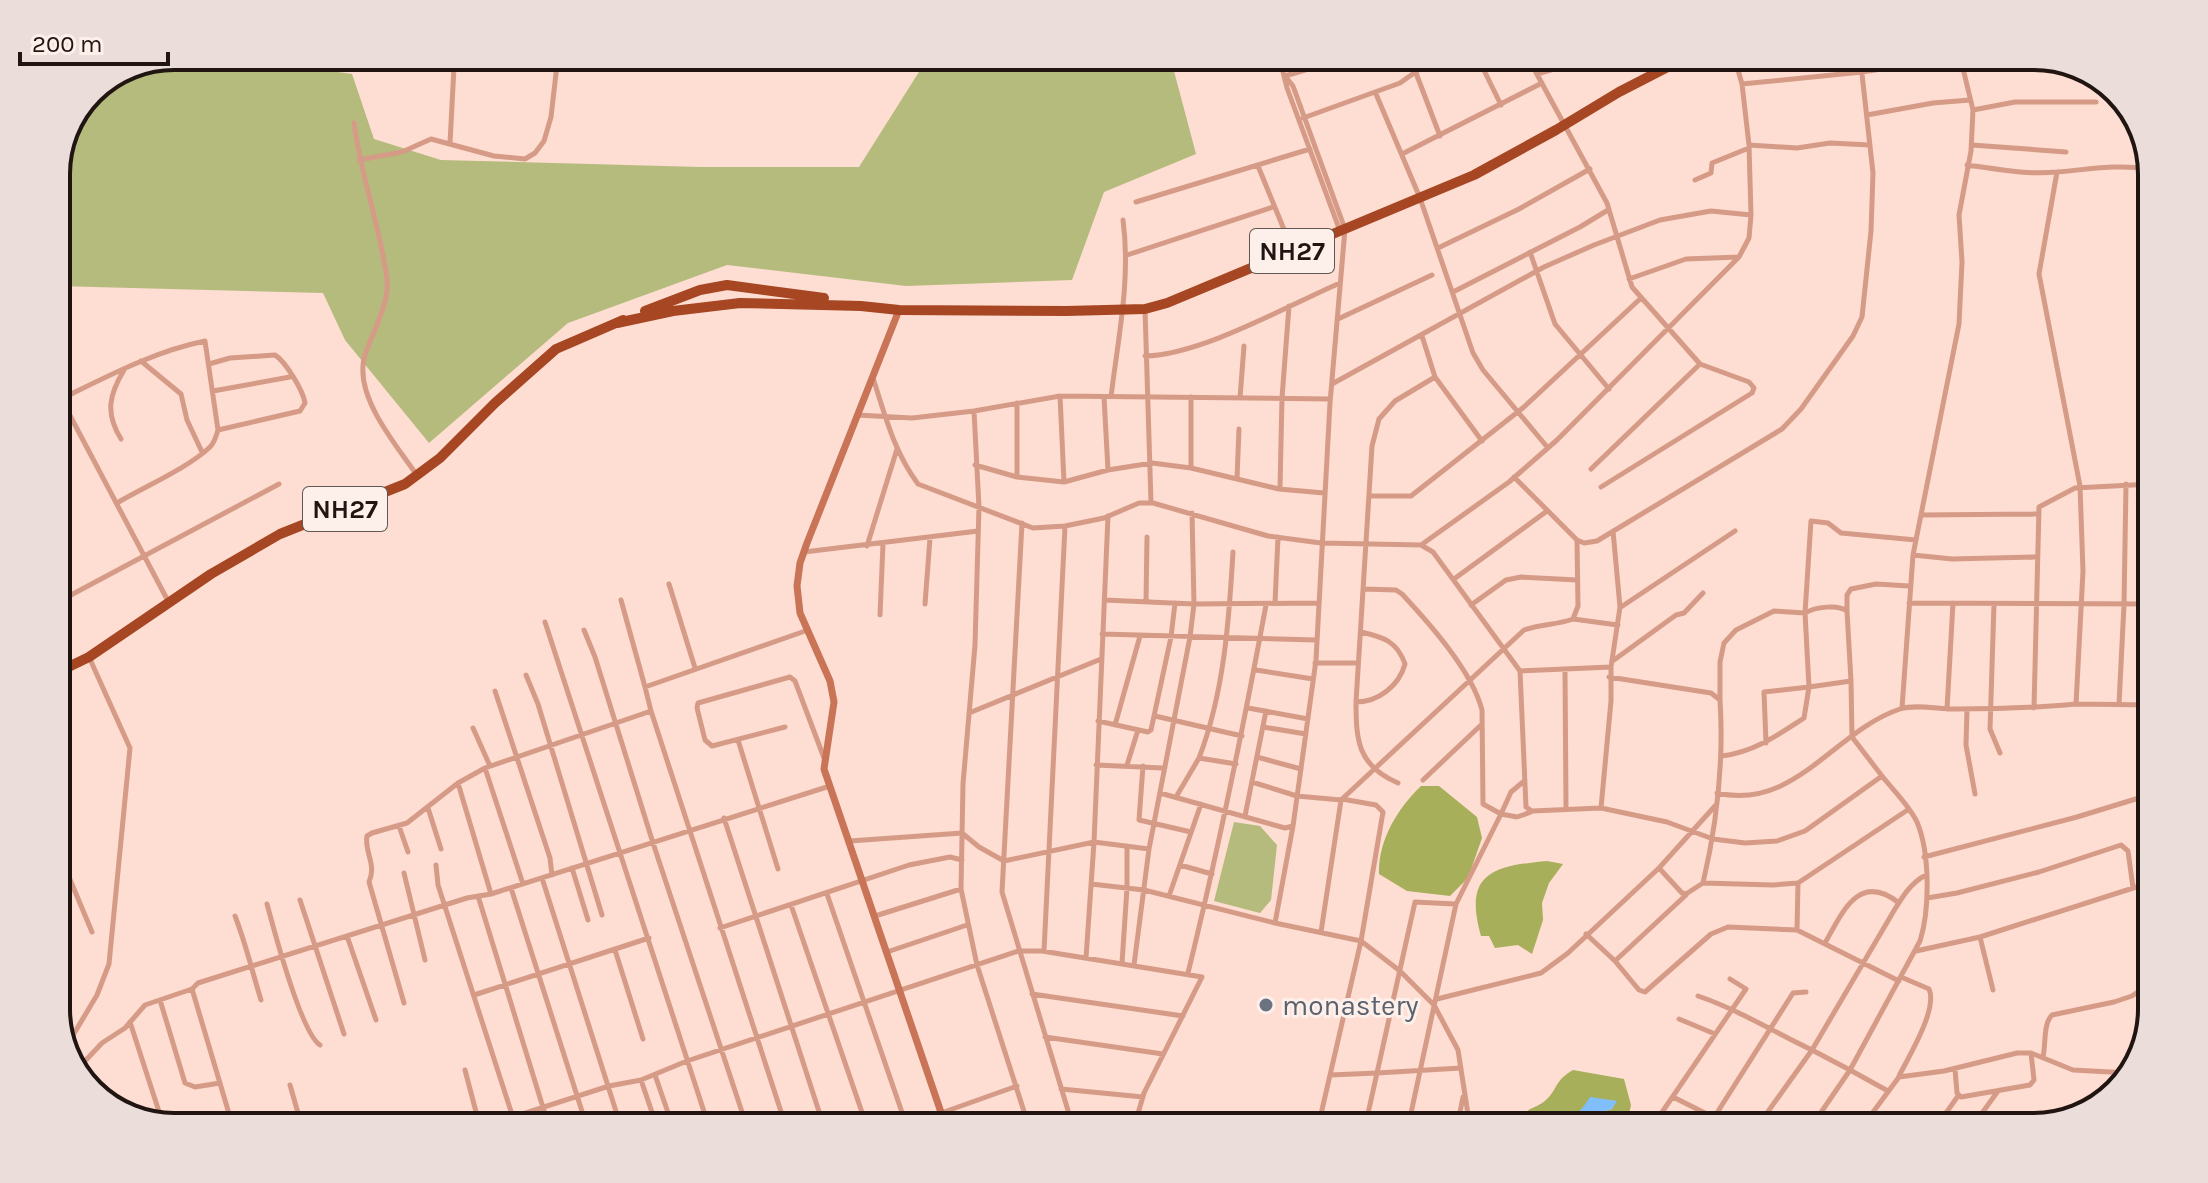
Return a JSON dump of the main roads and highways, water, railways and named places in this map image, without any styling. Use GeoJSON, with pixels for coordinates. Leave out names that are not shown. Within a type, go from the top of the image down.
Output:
{"type":"FeatureCollection","features":[{"type":"Feature","properties":{"kind":"highway","name":"NH27"},"geometry":{"type":"LineString","coordinates":[[70,666],[89,657],[211,574],[280,534],[405,484],[440,458],[495,403],[556,349],[700,290],[727,285],[754,287],[899,310],[1145,309],[1167,303],[1474,175],[1660,70]]}},
{"type":"Feature","properties":{"kind":"highway","name":"NH27"},"geometry":{"type":"LineString","coordinates":[[617,323],[673,311],[740,303],[861,306]]}},
{"type":"Feature","properties":{"kind":"main road"},"geometry":{"type":"LineString","coordinates":[[899,310],[804,552],[797,586],[800,613],[830,681],[834,702],[824,769],[941,1113]]}},
{"type":"Feature","properties":{"kind":"water"},"geometry":{"type":"Polygon","coordinates":[[[1590,1097],[1617,1101],[1612,1109],[1576,1113],[1590,1097]]]}},
{"type":"Feature","properties":{"kind":"place","name":"monastery"},"geometry":{"type":"Point","coordinates":[1266,1005]}}]}
